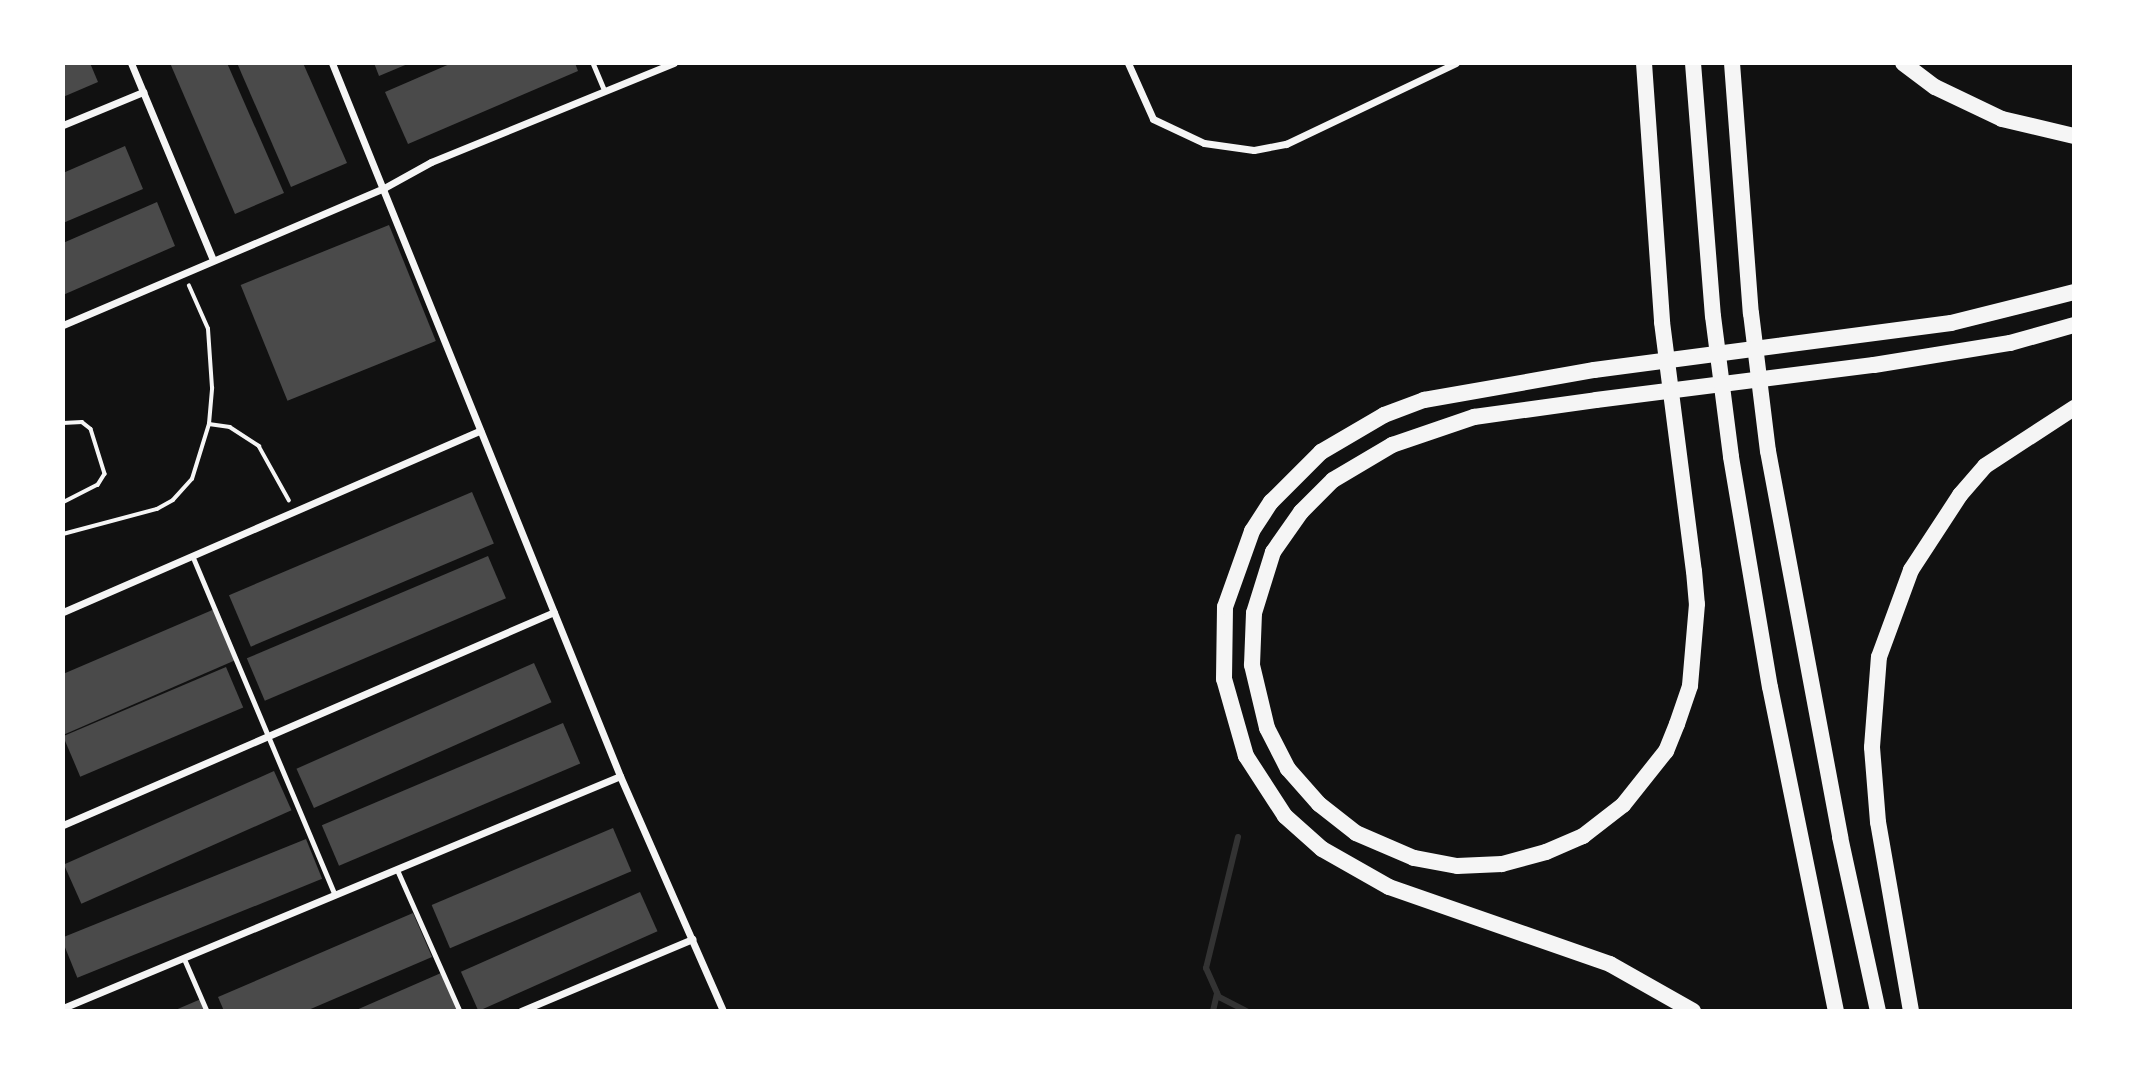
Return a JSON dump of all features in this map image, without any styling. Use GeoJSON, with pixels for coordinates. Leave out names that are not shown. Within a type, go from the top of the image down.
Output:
{"type":"FeatureCollection","features":[{"type":"Feature","properties":{"kind":"highway"},"geometry":{"type":"LineString","coordinates":[[1644,63],[1662,322],[1698,604],[1690,686],[1677,724],[1665,751],[1623,805],[1583,836],[1545,852],[1502,863],[1457,866],[1414,858],[1376,844],[1337,821],[1302,788],[1267,728],[1254,683],[1251,637],[1258,591],[1273,552],[1315,496],[1371,454],[1430,429],[1474,417],[1596,400],[1874,365],[2010,343],[2074,325]]}},
{"type":"Feature","properties":{"kind":"highway"},"geometry":{"type":"LineString","coordinates":[[1693,63],[1713,316],[1731,457],[1770,688],[1836,1011]]}},
{"type":"Feature","properties":{"kind":"highway"},"geometry":{"type":"LineString","coordinates":[[1732,63],[1751,313],[1768,451],[1840,837],[1878,1011]]}},
{"type":"Feature","properties":{"kind":"highway"},"geometry":{"type":"LineString","coordinates":[[1903,63],[1935,87],[2002,119],[2074,136]]}},
{"type":"Feature","properties":{"kind":"highway"},"geometry":{"type":"LineString","coordinates":[[1693,1011],[1610,964],[1389,887],[1304,837],[1265,791],[1246,756],[1224,679],[1225,607],[1238,562],[1271,502],[1321,452],[1384,415],[1424,400],[1594,370],[1869,335],[2012,311],[2074,292]]}},
{"type":"Feature","properties":{"kind":"highway"},"geometry":{"type":"LineString","coordinates":[[1911,1011],[1878,822],[1872,747],[1879,657],[1910,570],[1960,495],[1985,466],[2074,408]]}},
{"type":"Feature","properties":{"kind":"street"},"geometry":{"type":"LineString","coordinates":[[131,63],[213,260]]}},
{"type":"Feature","properties":{"kind":"street"},"geometry":{"type":"LineString","coordinates":[[332,63],[620,776],[723,1011]]}},
{"type":"Feature","properties":{"kind":"street"},"geometry":{"type":"LineString","coordinates":[[63,326],[384,188],[431,162],[674,63]]}},
{"type":"Feature","properties":{"kind":"street"},"geometry":{"type":"LineString","coordinates":[[1128,63],[1153,119],[1204,143],[1254,150],[1286,144],[1455,63]]}},
{"type":"Feature","properties":{"kind":"street"},"geometry":{"type":"LineString","coordinates":[[63,125],[143,92]]}},
{"type":"Feature","properties":{"kind":"street"},"geometry":{"type":"LineString","coordinates":[[63,612],[194,559],[480,431]]}},
{"type":"Feature","properties":{"kind":"street"},"geometry":{"type":"LineString","coordinates":[[63,825],[554,612]]}},
{"type":"Feature","properties":{"kind":"street"},"geometry":{"type":"LineString","coordinates":[[65,1007],[620,776]]}},
{"type":"Feature","properties":{"kind":"street"},"geometry":{"type":"LineString","coordinates":[[521,1011],[692,939]]}},
{"type":"Feature","properties":{"kind":"lane"},"geometry":{"type":"LineString","coordinates":[[593,63],[606,91]]}},
{"type":"Feature","properties":{"kind":"lane"},"geometry":{"type":"LineString","coordinates":[[194,559],[335,895]]}},
{"type":"Feature","properties":{"kind":"lane"},"geometry":{"type":"LineString","coordinates":[[397,869],[460,1011]]}},
{"type":"Feature","properties":{"kind":"lane"},"geometry":{"type":"LineString","coordinates":[[184,958],[207,1011]]}},
{"type":"Feature","properties":{"kind":"lane"},"geometry":{"type":"LineString","coordinates":[[63,998],[65,1007]]}},
{"type":"Feature","properties":{"kind":"path"},"geometry":{"type":"LineString","coordinates":[[63,534],[173,500],[192,478],[209,424],[208,329],[188,284]]}},
{"type":"Feature","properties":{"kind":"path"},"geometry":{"type":"LineString","coordinates":[[63,423],[82,422],[91,429],[105,474],[98,485],[63,503]]}},
{"type":"Feature","properties":{"kind":"path"},"geometry":{"type":"LineString","coordinates":[[209,424],[230,427],[259,446],[289,502]]}},
{"type":"Feature","properties":{"kind":"building"},"geometry":{"type":"Polygon","coordinates":[[[63,63],[90,63],[98,82],[63,97],[63,63]]]}},
{"type":"Feature","properties":{"kind":"building"},"geometry":{"type":"Polygon","coordinates":[[[170,63],[227,63],[284,193],[235,214],[170,63]]]}},
{"type":"Feature","properties":{"kind":"building"},"geometry":{"type":"Polygon","coordinates":[[[237,63],[303,63],[347,163],[291,187],[237,63]]]}},
{"type":"Feature","properties":{"kind":"building"},"geometry":{"type":"Polygon","coordinates":[[[374,63],[410,63],[379,76],[374,63]]]}},
{"type":"Feature","properties":{"kind":"building"},"geometry":{"type":"Polygon","coordinates":[[[452,63],[575,63],[578,71],[408,144],[385,92],[452,63]]]}},
{"type":"Feature","properties":{"kind":"building"},"geometry":{"type":"Polygon","coordinates":[[[125,146],[143,189],[63,223],[63,173],[125,146]]]}},
{"type":"Feature","properties":{"kind":"building"},"geometry":{"type":"Polygon","coordinates":[[[157,202],[175,246],[63,295],[63,243],[157,202]]]}},
{"type":"Feature","properties":{"kind":"building"},"geometry":{"type":"Polygon","coordinates":[[[389,225],[436,341],[287,401],[241,285],[389,225]]]}},
{"type":"Feature","properties":{"kind":"building"},"geometry":{"type":"Polygon","coordinates":[[[472,492],[494,544],[251,647],[229,595],[472,492]]]}},
{"type":"Feature","properties":{"kind":"building"},"geometry":{"type":"Polygon","coordinates":[[[488,556],[506,598],[265,701],[247,658],[488,556]]]}},
{"type":"Feature","properties":{"kind":"building"},"geometry":{"type":"Polygon","coordinates":[[[217,608],[238,659],[63,735],[63,674],[217,608]]]}},
{"type":"Feature","properties":{"kind":"building"},"geometry":{"type":"Polygon","coordinates":[[[534,663],[551,702],[314,808],[296,769],[534,663]]]}},
{"type":"Feature","properties":{"kind":"building"},"geometry":{"type":"Polygon","coordinates":[[[226,667],[243,708],[80,777],[63,736],[226,667]]]}},
{"type":"Feature","properties":{"kind":"building"},"geometry":{"type":"Polygon","coordinates":[[[563,723],[580,764],[339,866],[322,825],[563,723]]]}},
{"type":"Feature","properties":{"kind":"building"},"geometry":{"type":"Polygon","coordinates":[[[274,771],[291,810],[81,904],[64,865],[274,771]]]}},
{"type":"Feature","properties":{"kind":"building"},"geometry":{"type":"Polygon","coordinates":[[[613,828],[631,871],[450,948],[432,905],[613,828]]]}},
{"type":"Feature","properties":{"kind":"building"},"geometry":{"type":"Polygon","coordinates":[[[306,839],[322,879],[77,978],[63,937],[306,839]]]}},
{"type":"Feature","properties":{"kind":"building"},"geometry":{"type":"Polygon","coordinates":[[[640,892],[657,931],[478,1011],[461,972],[640,892]]]}},
{"type":"Feature","properties":{"kind":"building"},"geometry":{"type":"Polygon","coordinates":[[[413,913],[432,957],[306,1011],[224,1011],[218,997],[413,913]]]}},
{"type":"Feature","properties":{"kind":"building"},"geometry":{"type":"Polygon","coordinates":[[[441,973],[458,1011],[354,1011],[441,973]]]}},
{"type":"Feature","properties":{"kind":"building"},"geometry":{"type":"Polygon","coordinates":[[[201,999],[206,1011],[173,1011],[201,999]]]}},
{"type":"Feature","properties":{"kind":"waterway"},"geometry":{"type":"LineString","coordinates":[[1238,837],[1206,968],[1219,997],[1247,1011]]}},
{"type":"Feature","properties":{"kind":"waterway"},"geometry":{"type":"LineString","coordinates":[[1213,1011],[1217,993]]}}]}
